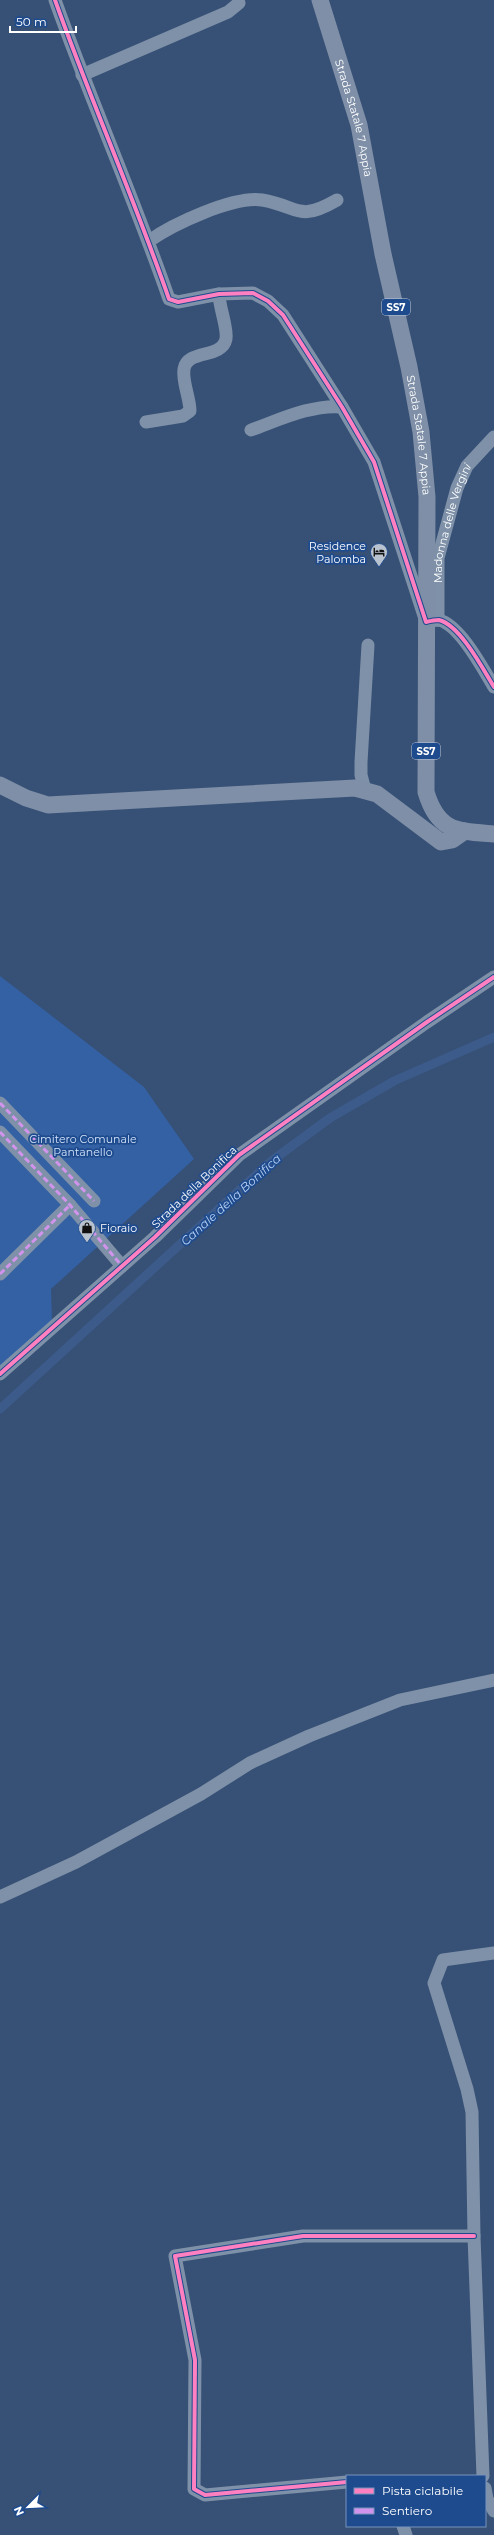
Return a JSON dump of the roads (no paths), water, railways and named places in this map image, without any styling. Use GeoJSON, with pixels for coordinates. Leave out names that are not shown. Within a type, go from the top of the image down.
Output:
{"type":"FeatureCollection","features":[{"type":"Feature","properties":{"kind":"main road","name":"Strada Statale 7 Appia"},"geometry":{"type":"LineString","coordinates":[[320,0],[359,125],[383,254],[409,367],[421,432],[427,497],[432,621],[426,792],[437,819],[450,827],[465,831],[494,834]]}},
{"type":"Feature","properties":{"kind":"main road"},"geometry":{"type":"LineString","coordinates":[[0,785],[26,798],[48,805],[354,788],[377,794],[441,842],[452,840],[465,831]]}},
{"type":"Feature","properties":{"kind":"street"},"geometry":{"type":"LineString","coordinates":[[55,0],[82,75],[149,241],[169,299],[178,302],[219,294],[253,293],[268,301],[283,315],[342,407],[374,462],[432,621],[465,640],[494,687]]}},
{"type":"Feature","properties":{"kind":"street"},"geometry":{"type":"LineString","coordinates":[[82,75],[228,12],[239,3]]}},
{"type":"Feature","properties":{"kind":"street"},"geometry":{"type":"LineString","coordinates":[[149,241],[159,234],[235,202],[262,200],[298,212],[314,212],[337,200]]}},
{"type":"Feature","properties":{"kind":"street"},"geometry":{"type":"LineString","coordinates":[[146,422],[183,416],[190,411],[190,399],[184,370],[186,363],[191,359],[215,351],[224,345],[227,338],[220,307],[219,294]]}},
{"type":"Feature","properties":{"kind":"street"},"geometry":{"type":"LineString","coordinates":[[251,430],[306,412],[330,406],[342,407]]}},
{"type":"Feature","properties":{"kind":"street","name":"Madonna delle Vergini"},"geometry":{"type":"LineString","coordinates":[[432,621],[438,558],[456,488],[467,466],[494,437]]}},
{"type":"Feature","properties":{"kind":"street"},"geometry":{"type":"LineString","coordinates":[[366,790],[361,775],[361,762],[368,645]]}},
{"type":"Feature","properties":{"kind":"street","name":"Strada della Bonifica"},"geometry":{"type":"LineString","coordinates":[[0,1374],[122,1266],[239,1155],[427,1022],[494,977]]}},
{"type":"Feature","properties":{"kind":"street"},"geometry":{"type":"LineString","coordinates":[[0,1103],[94,1201]]}},
{"type":"Feature","properties":{"kind":"street"},"geometry":{"type":"LineString","coordinates":[[0,1132],[70,1206],[122,1266]]}},
{"type":"Feature","properties":{"kind":"street"},"geometry":{"type":"LineString","coordinates":[[0,1274],[70,1206]]}},
{"type":"Feature","properties":{"kind":"street"},"geometry":{"type":"LineString","coordinates":[[0,1897],[76,1862],[202,1794],[250,1763],[309,1736],[400,1700],[494,1680]]}},
{"type":"Feature","properties":{"kind":"street"},"geometry":{"type":"LineString","coordinates":[[484,2475],[474,2236],[472,2112],[467,2089],[434,1983],[443,1960],[494,1953]]}},
{"type":"Feature","properties":{"kind":"street"},"geometry":{"type":"LineString","coordinates":[[346,2482],[206,2495],[194,2489],[195,2360],[175,2256],[303,2236],[474,2236]]}},
{"type":"Feature","properties":{"kind":"street"},"geometry":{"type":"LineString","coordinates":[[486,2494],[487,2499],[494,2511]]}},
{"type":"Feature","properties":{"kind":"waterway","name":"Canale della Bonifica"},"geometry":{"type":"LineString","coordinates":[[0,1409],[270,1162],[330,1118],[394,1081],[494,1037]]}},
{"type":"Feature","properties":{"kind":"place","name":"Residence Palomba"},"geometry":{"type":"Point","coordinates":[379,567]}},
{"type":"Feature","properties":{"kind":"place","name":"Fioraio"},"geometry":{"type":"Point","coordinates":[87,1243]}},
{"type":"Feature","properties":{"kind":"park label","name":"Cimitero Comunale Pantanello"},"geometry":{"type":"Point","coordinates":[83,1145]}}]}
